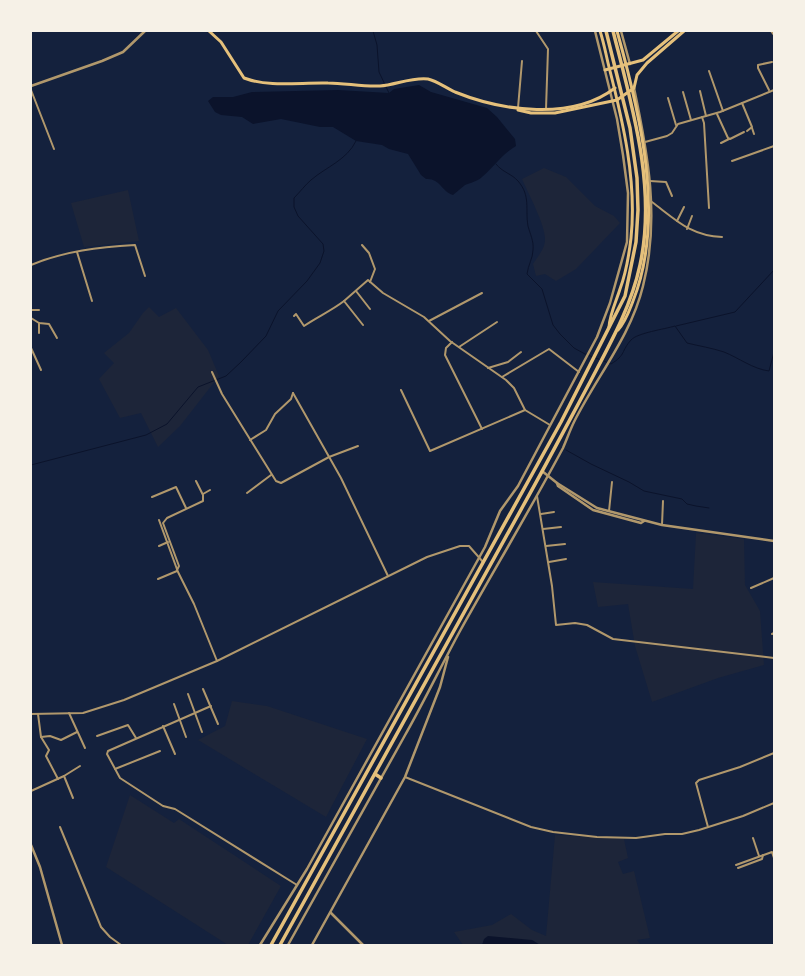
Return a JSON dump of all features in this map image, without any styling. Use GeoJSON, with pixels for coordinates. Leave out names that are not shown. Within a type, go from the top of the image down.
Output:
{"type":"FeatureCollection","features":[{"type":"Feature","properties":{"kind":"highway"},"geometry":{"type":"LineString","coordinates":[[271,945],[595,357],[625,296],[634,257],[638,195],[630,128],[606,31]]}},
{"type":"Feature","properties":{"kind":"highway"},"geometry":{"type":"LineString","coordinates":[[280,945],[542,471],[598,368],[624,314],[640,264],[644,228],[643,171],[635,123],[613,31]]}},
{"type":"Feature","properties":{"kind":"highway"},"geometry":{"type":"LineString","coordinates":[[375,774],[381,778]]}},
{"type":"Feature","properties":{"kind":"main road"},"geometry":{"type":"LineString","coordinates":[[209,31],[221,42],[244,78],[260,83],[328,82],[385,85],[427,79],[455,92],[531,113],[555,113],[615,101],[633,89],[637,75],[647,63],[684,31]]}},
{"type":"Feature","properties":{"kind":"main road"},"geometry":{"type":"LineString","coordinates":[[600,31],[615,88],[615,101],[631,183],[631,239],[624,277],[610,316],[609,328]]}},
{"type":"Feature","properties":{"kind":"main road"},"geometry":{"type":"LineString","coordinates":[[605,70],[610,70],[642,60],[678,31]]}},
{"type":"Feature","properties":{"kind":"main road"},"geometry":{"type":"LineString","coordinates":[[602,38],[618,32],[628,65],[633,89],[648,181],[646,250],[636,292],[624,323],[616,331]]}},
{"type":"Feature","properties":{"kind":"main road"},"geometry":{"type":"LineString","coordinates":[[516,110],[556,109],[582,103],[615,88]]}},
{"type":"Feature","properties":{"kind":"main road"},"geometry":{"type":"LineString","coordinates":[[631,183],[648,181]]}},
{"type":"Feature","properties":{"kind":"main road"},"geometry":{"type":"LineString","coordinates":[[648,222],[653,222]]}},
{"type":"Feature","properties":{"kind":"street"},"geometry":{"type":"LineString","coordinates":[[31,86],[123,52],[145,31]]}},
{"type":"Feature","properties":{"kind":"street"},"geometry":{"type":"LineString","coordinates":[[536,31],[548,49],[546,109]]}},
{"type":"Feature","properties":{"kind":"street"},"geometry":{"type":"LineString","coordinates":[[260,945],[298,886],[478,559],[492,533],[500,511],[518,486],[597,337],[610,303],[623,257],[628,230],[627,179],[615,101],[610,91],[595,31]]}},
{"type":"Feature","properties":{"kind":"street"},"geometry":{"type":"LineString","coordinates":[[771,31],[774,35]]}},
{"type":"Feature","properties":{"kind":"street"},"geometry":{"type":"LineString","coordinates":[[516,110],[522,61]]}},
{"type":"Feature","properties":{"kind":"street"},"geometry":{"type":"LineString","coordinates":[[769,90],[758,66],[772,62]]}},
{"type":"Feature","properties":{"kind":"street"},"geometry":{"type":"LineString","coordinates":[[709,71],[723,111]]}},
{"type":"Feature","properties":{"kind":"street"},"geometry":{"type":"LineString","coordinates":[[288,945],[414,719],[460,632],[548,476],[574,422],[605,367],[624,338],[634,316],[649,259],[653,222],[645,142],[633,89]]}},
{"type":"Feature","properties":{"kind":"street"},"geometry":{"type":"LineString","coordinates":[[31,90],[54,149]]}},
{"type":"Feature","properties":{"kind":"street"},"geometry":{"type":"LineString","coordinates":[[645,142],[667,136],[672,132],[676,125],[717,114],[769,90],[774,90]]}},
{"type":"Feature","properties":{"kind":"street"},"geometry":{"type":"LineString","coordinates":[[700,91],[706,116]]}},
{"type":"Feature","properties":{"kind":"street"},"geometry":{"type":"LineString","coordinates":[[683,92],[691,120]]}},
{"type":"Feature","properties":{"kind":"street"},"geometry":{"type":"LineString","coordinates":[[668,98],[676,125]]}},
{"type":"Feature","properties":{"kind":"street"},"geometry":{"type":"LineString","coordinates":[[742,103],[754,134]]}},
{"type":"Feature","properties":{"kind":"street"},"geometry":{"type":"LineString","coordinates":[[717,114],[726,136],[730,139]]}},
{"type":"Feature","properties":{"kind":"street"},"geometry":{"type":"LineString","coordinates":[[702,117],[709,208]]}},
{"type":"Feature","properties":{"kind":"street"},"geometry":{"type":"LineString","coordinates":[[721,143],[752,128]]}},
{"type":"Feature","properties":{"kind":"street"},"geometry":{"type":"LineString","coordinates":[[732,161],[774,146]]}},
{"type":"Feature","properties":{"kind":"street"},"geometry":{"type":"LineString","coordinates":[[648,181],[666,182],[672,196]]}},
{"type":"Feature","properties":{"kind":"street"},"geometry":{"type":"LineString","coordinates":[[652,202],[686,228],[701,235],[722,237]]}},
{"type":"Feature","properties":{"kind":"street"},"geometry":{"type":"LineString","coordinates":[[677,221],[684,207]]}},
{"type":"Feature","properties":{"kind":"street"},"geometry":{"type":"LineString","coordinates":[[686,228],[692,216]]}},
{"type":"Feature","properties":{"kind":"street"},"geometry":{"type":"LineString","coordinates":[[31,265],[50,257],[103,247],[135,245],[145,276]]}},
{"type":"Feature","properties":{"kind":"street"},"geometry":{"type":"LineString","coordinates":[[362,245],[369,253],[375,269],[370,282]]}},
{"type":"Feature","properties":{"kind":"street"},"geometry":{"type":"LineString","coordinates":[[77,252],[92,301]]}},
{"type":"Feature","properties":{"kind":"street"},"geometry":{"type":"LineString","coordinates":[[294,316],[296,314],[304,326],[321,314],[328,313],[368,280],[383,293],[429,321],[452,342],[502,377],[514,388],[526,410],[551,425]]}},
{"type":"Feature","properties":{"kind":"street"},"geometry":{"type":"LineString","coordinates":[[356,291],[370,310]]}},
{"type":"Feature","properties":{"kind":"street"},"geometry":{"type":"LineString","coordinates":[[429,321],[482,293]]}},
{"type":"Feature","properties":{"kind":"street"},"geometry":{"type":"LineString","coordinates":[[344,301],[363,325]]}},
{"type":"Feature","properties":{"kind":"street"},"geometry":{"type":"LineString","coordinates":[[31,310],[39,310]]}},
{"type":"Feature","properties":{"kind":"street"},"geometry":{"type":"LineString","coordinates":[[31,318],[39,323],[49,324],[57,338]]}},
{"type":"Feature","properties":{"kind":"street"},"geometry":{"type":"LineString","coordinates":[[459,347],[497,322]]}},
{"type":"Feature","properties":{"kind":"street"},"geometry":{"type":"LineString","coordinates":[[39,323],[39,333]]}},
{"type":"Feature","properties":{"kind":"street"},"geometry":{"type":"LineString","coordinates":[[452,342],[446,348],[445,355],[482,429]]}},
{"type":"Feature","properties":{"kind":"street"},"geometry":{"type":"LineString","coordinates":[[31,348],[41,370]]}},
{"type":"Feature","properties":{"kind":"street"},"geometry":{"type":"LineString","coordinates":[[502,377],[549,349],[579,372]]}},
{"type":"Feature","properties":{"kind":"street"},"geometry":{"type":"LineString","coordinates":[[488,368],[508,362],[521,352]]}},
{"type":"Feature","properties":{"kind":"street"},"geometry":{"type":"LineString","coordinates":[[212,372],[222,394],[271,476],[281,483],[329,457],[358,446]]}},
{"type":"Feature","properties":{"kind":"street"},"geometry":{"type":"LineString","coordinates":[[401,390],[430,451],[526,410]]}},
{"type":"Feature","properties":{"kind":"street"},"geometry":{"type":"LineString","coordinates":[[250,440],[266,430],[275,414],[291,400],[293,393],[329,457],[388,576]]}},
{"type":"Feature","properties":{"kind":"street"},"geometry":{"type":"LineString","coordinates":[[542,471],[590,505],[609,513],[662,525],[774,541]]}},
{"type":"Feature","properties":{"kind":"street"},"geometry":{"type":"LineString","coordinates":[[247,493],[271,476]]}},
{"type":"Feature","properties":{"kind":"street"},"geometry":{"type":"LineString","coordinates":[[158,579],[177,570],[179,566],[164,523],[167,518],[203,501],[202,494],[196,481]]}},
{"type":"Feature","properties":{"kind":"street"},"geometry":{"type":"LineString","coordinates":[[609,513],[612,482]]}},
{"type":"Feature","properties":{"kind":"street"},"geometry":{"type":"LineString","coordinates":[[152,497],[176,487],[186,508]]}},
{"type":"Feature","properties":{"kind":"street"},"geometry":{"type":"LineString","coordinates":[[202,494],[210,490]]}},
{"type":"Feature","properties":{"kind":"street"},"geometry":{"type":"LineString","coordinates":[[537,496],[549,562],[556,625],[574,623],[587,625],[613,639],[774,658]]}},
{"type":"Feature","properties":{"kind":"street"},"geometry":{"type":"LineString","coordinates":[[662,525],[663,501]]}},
{"type":"Feature","properties":{"kind":"street"},"geometry":{"type":"LineString","coordinates":[[541,514],[554,512]]}},
{"type":"Feature","properties":{"kind":"street"},"geometry":{"type":"LineString","coordinates":[[159,520],[177,570],[194,604],[217,661]]}},
{"type":"Feature","properties":{"kind":"street"},"geometry":{"type":"LineString","coordinates":[[543,529],[561,527]]}},
{"type":"Feature","properties":{"kind":"street"},"geometry":{"type":"LineString","coordinates":[[158,546],[168,542]]}},
{"type":"Feature","properties":{"kind":"street"},"geometry":{"type":"LineString","coordinates":[[546,546],[565,544]]}},
{"type":"Feature","properties":{"kind":"street"},"geometry":{"type":"LineString","coordinates":[[31,714],[83,713],[103,708],[173,681],[217,661],[427,557],[460,546],[469,546],[478,559],[483,562]]}},
{"type":"Feature","properties":{"kind":"street"},"geometry":{"type":"LineString","coordinates":[[549,562],[566,559]]}},
{"type":"Feature","properties":{"kind":"street"},"geometry":{"type":"LineString","coordinates":[[751,588],[774,578]]}},
{"type":"Feature","properties":{"kind":"street"},"geometry":{"type":"LineString","coordinates":[[312,945],[405,777],[440,688],[448,656]]}},
{"type":"Feature","properties":{"kind":"street"},"geometry":{"type":"LineString","coordinates":[[204,689],[218,724]]}},
{"type":"Feature","properties":{"kind":"street"},"geometry":{"type":"LineString","coordinates":[[188,694],[202,732]]}},
{"type":"Feature","properties":{"kind":"street"},"geometry":{"type":"LineString","coordinates":[[174,704],[186,737]]}},
{"type":"Feature","properties":{"kind":"street"},"geometry":{"type":"LineString","coordinates":[[211,706],[107,752],[115,769],[120,778],[163,806],[175,809],[298,886]]}},
{"type":"Feature","properties":{"kind":"street"},"geometry":{"type":"LineString","coordinates":[[69,713],[85,748]]}},
{"type":"Feature","properties":{"kind":"street"},"geometry":{"type":"LineString","coordinates":[[38,714],[41,737],[48,750],[46,756],[58,779]]}},
{"type":"Feature","properties":{"kind":"street"},"geometry":{"type":"LineString","coordinates":[[97,736],[128,725],[136,738]]}},
{"type":"Feature","properties":{"kind":"street"},"geometry":{"type":"LineString","coordinates":[[163,726],[175,754]]}},
{"type":"Feature","properties":{"kind":"street"},"geometry":{"type":"LineString","coordinates":[[41,737],[50,736],[61,740],[77,732]]}},
{"type":"Feature","properties":{"kind":"street"},"geometry":{"type":"LineString","coordinates":[[115,769],[160,751]]}},
{"type":"Feature","properties":{"kind":"street"},"geometry":{"type":"LineString","coordinates":[[708,827],[696,783],[698,780],[740,767],[774,753]]}},
{"type":"Feature","properties":{"kind":"street"},"geometry":{"type":"LineString","coordinates":[[31,791],[64,776],[80,766]]}},
{"type":"Feature","properties":{"kind":"street"},"geometry":{"type":"LineString","coordinates":[[64,776],[73,798]]}},
{"type":"Feature","properties":{"kind":"street"},"geometry":{"type":"LineString","coordinates":[[405,777],[531,827],[553,832],[597,837],[636,838],[664,834],[682,834],[708,827],[774,803]]}},
{"type":"Feature","properties":{"kind":"street"},"geometry":{"type":"LineString","coordinates":[[60,827],[101,927],[110,937],[121,945]]}},
{"type":"Feature","properties":{"kind":"street"},"geometry":{"type":"LineString","coordinates":[[752,838],[759,856]]}},
{"type":"Feature","properties":{"kind":"street"},"geometry":{"type":"LineString","coordinates":[[31,845],[40,867],[62,945]]}},
{"type":"Feature","properties":{"kind":"street"},"geometry":{"type":"LineString","coordinates":[[736,865],[772,852],[774,858]]}},
{"type":"Feature","properties":{"kind":"street"},"geometry":{"type":"LineString","coordinates":[[738,868],[762,859],[763,855]]}},
{"type":"Feature","properties":{"kind":"street"},"geometry":{"type":"LineString","coordinates":[[330,913],[363,945]]}},
{"type":"Feature","properties":{"kind":"shaded area"},"geometry":{"type":"Polygon","coordinates":[[[419,85],[431,92],[487,108],[497,117],[515,139],[516,146],[506,153],[478,180],[465,185],[453,195],[446,191],[438,183],[431,179],[426,179],[421,175],[408,154],[389,149],[382,145],[356,141],[333,127],[320,127],[281,119],[253,124],[242,117],[221,115],[215,112],[208,101],[213,97],[233,97],[252,92],[338,90],[389,93],[394,89],[419,85]]]}},
{"type":"Feature","properties":{"kind":"shaded area"},"geometry":{"type":"Polygon","coordinates":[[[544,168],[566,177],[595,206],[614,216],[620,223],[576,269],[556,281],[545,274],[536,276],[533,264],[544,246],[545,239],[539,217],[522,179],[544,168]]]}},
{"type":"Feature","properties":{"kind":"shaded area"},"geometry":{"type":"Polygon","coordinates":[[[128,190],[139,241],[84,247],[71,203],[128,190]]]}},
{"type":"Feature","properties":{"kind":"shaded area"},"geometry":{"type":"Polygon","coordinates":[[[149,307],[159,317],[176,308],[208,350],[219,376],[180,426],[158,447],[141,413],[120,418],[99,379],[114,363],[104,353],[129,333],[149,307]]]}},
{"type":"Feature","properties":{"kind":"shaded area"},"geometry":{"type":"Polygon","coordinates":[[[696,533],[744,539],[745,585],[760,611],[764,665],[718,678],[652,702],[635,646],[628,604],[598,607],[593,582],[693,589],[696,533]]]}},
{"type":"Feature","properties":{"kind":"shaded area"},"geometry":{"type":"Polygon","coordinates":[[[232,701],[267,706],[367,739],[326,817],[198,740],[225,726],[232,701]]]}},
{"type":"Feature","properties":{"kind":"shaded area"},"geometry":{"type":"Polygon","coordinates":[[[130,795],[174,823],[179,819],[281,886],[248,945],[228,945],[106,867],[130,795]]]}},
{"type":"Feature","properties":{"kind":"shaded area"},"geometry":{"type":"Polygon","coordinates":[[[555,835],[624,839],[628,858],[618,862],[623,874],[634,871],[650,938],[637,940],[641,945],[540,945],[532,940],[463,945],[454,932],[492,925],[511,914],[532,930],[546,936],[555,835]]]}},
{"type":"Feature","properties":{"kind":"shaded area"},"geometry":{"type":"Polygon","coordinates":[[[488,936],[532,940],[540,945],[482,945],[484,939],[488,936]]]}},
{"type":"Feature","properties":{"kind":"waterway"},"geometry":{"type":"LineString","coordinates":[[373,31],[377,45],[379,72],[389,93]]}},
{"type":"Feature","properties":{"kind":"waterway"},"geometry":{"type":"LineString","coordinates":[[31,465],[146,435],[167,424],[198,387],[226,376],[241,362],[266,336],[278,311],[307,281],[320,263],[324,251],[323,244],[298,216],[294,207],[294,198],[311,180],[342,158],[352,148],[356,141]]}},
{"type":"Feature","properties":{"kind":"waterway"},"geometry":{"type":"LineString","coordinates":[[496,164],[516,179],[525,192],[527,203],[527,220],[533,247],[527,274],[542,289],[553,325],[574,348],[601,360]]}},
{"type":"Feature","properties":{"kind":"waterway"},"geometry":{"type":"LineString","coordinates":[[676,326],[735,312],[774,270]]}},
{"type":"Feature","properties":{"kind":"waterway"},"geometry":{"type":"LineString","coordinates":[[604,361],[611,364],[616,361],[631,340],[639,335],[675,326],[687,343],[724,352],[763,370],[769,371],[774,352]]}},
{"type":"Feature","properties":{"kind":"waterway"},"geometry":{"type":"LineString","coordinates":[[566,450],[644,491],[682,499],[687,504],[709,508]]}}]}
